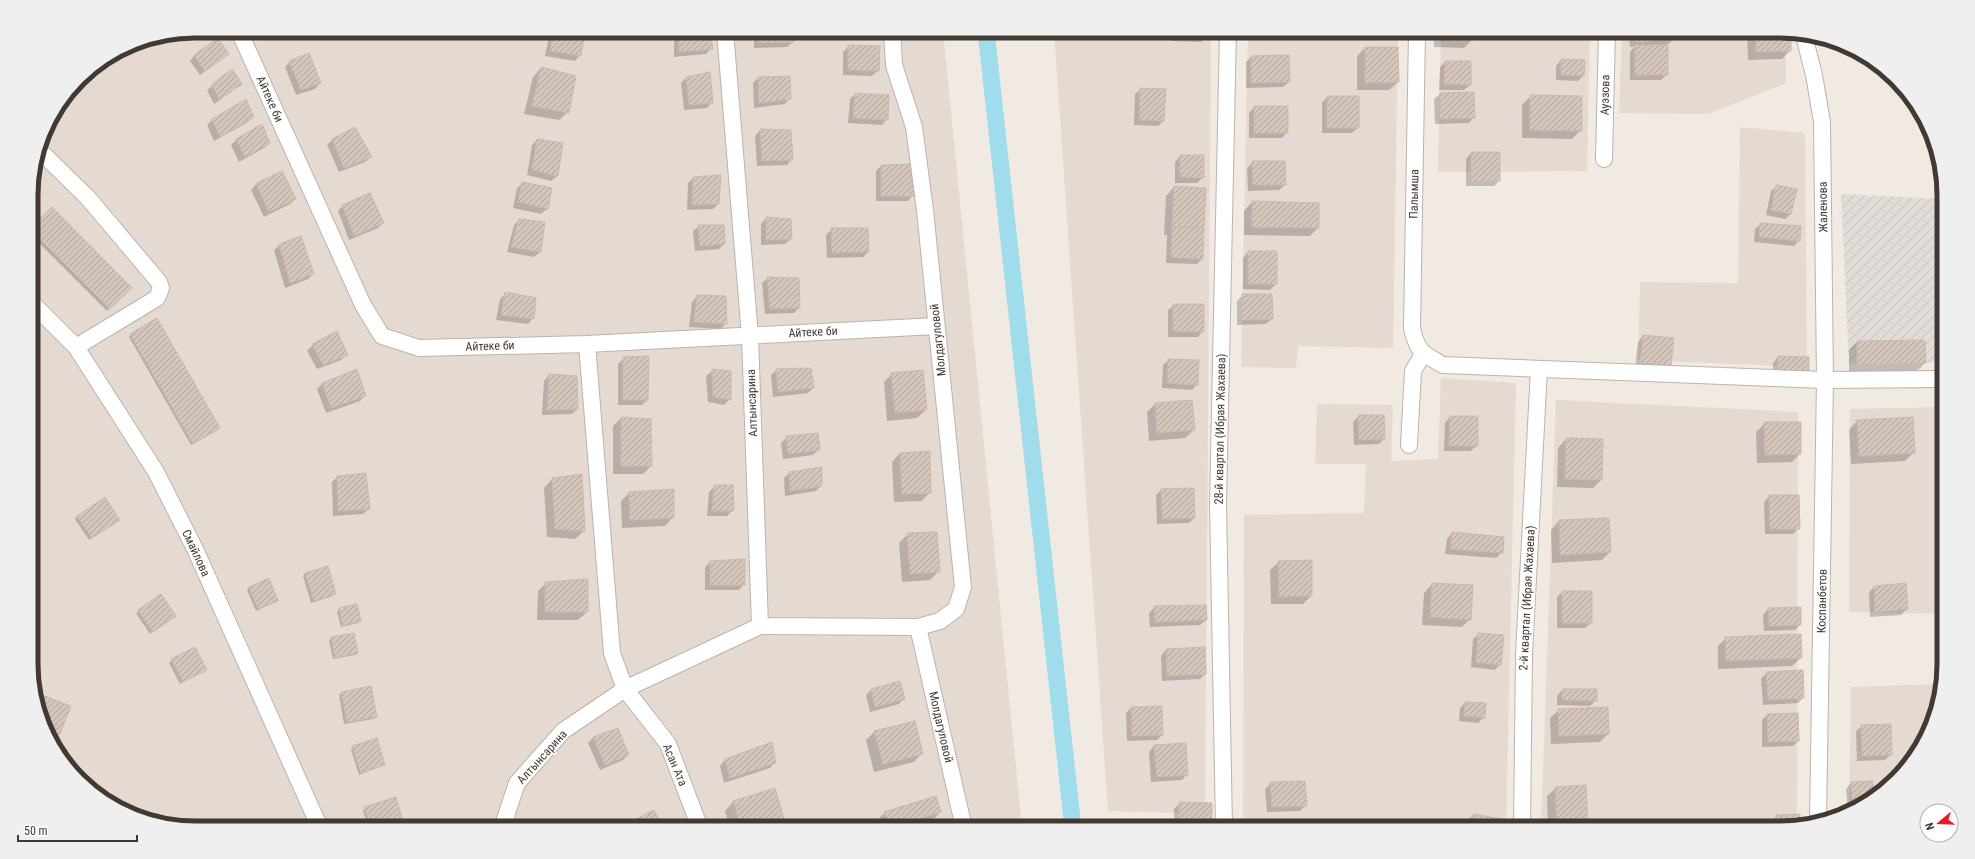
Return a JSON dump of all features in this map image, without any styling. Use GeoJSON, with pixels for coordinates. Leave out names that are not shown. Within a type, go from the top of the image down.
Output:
{"type":"FeatureCollection","features":[{"type":"Feature","properties":{"kind":"street","name":"Айтеке би"},"geometry":{"type":"LineString","coordinates":[[242,38],[363,305],[382,336],[419,348],[587,344],[936,326]]}},
{"type":"Feature","properties":{"kind":"street","name":"Алтынсарина"},"geometry":{"type":"LineString","coordinates":[[504,821],[517,783],[563,731],[625,689],[760,626],[750,336],[726,38]]}},
{"type":"Feature","properties":{"kind":"street","name":"Молдагуловой"},"geometry":{"type":"LineString","coordinates":[[760,626],[918,627],[940,621],[956,609],[963,587],[925,210],[914,127],[894,65],[892,38]]}},
{"type":"Feature","properties":{"kind":"street","name":"28-й квартал (Ибрая Жахаева)"},"geometry":{"type":"LineString","coordinates":[[1224,821],[1218,504],[1228,38]]}},
{"type":"Feature","properties":{"kind":"street","name":"Палымша"},"geometry":{"type":"LineString","coordinates":[[1417,38],[1412,328],[1415,343],[1423,354]]}},
{"type":"Feature","properties":{"kind":"street","name":"Ауэзова"},"geometry":{"type":"LineString","coordinates":[[1604,159],[1607,38]]}},
{"type":"Feature","properties":{"kind":"street","name":"Жаленова"},"geometry":{"type":"LineString","coordinates":[[1805,40],[1814,75],[1822,122],[1825,380]]}},
{"type":"Feature","properties":{"kind":"street"},"geometry":{"type":"LineString","coordinates":[[43,154],[88,198],[159,282],[161,288],[157,298],[76,347]]}},
{"type":"Feature","properties":{"kind":"street","name":"Смайлова"},"geometry":{"type":"LineString","coordinates":[[38,309],[76,347],[156,472],[195,549],[317,821]]}},
{"type":"Feature","properties":{"kind":"street"},"geometry":{"type":"LineString","coordinates":[[587,344],[612,653],[625,689]]}},
{"type":"Feature","properties":{"kind":"street"},"geometry":{"type":"LineString","coordinates":[[1409,445],[1413,371],[1423,354],[1444,365],[1825,380],[1937,379]]}},
{"type":"Feature","properties":{"kind":"street","name":"2-й квартал (Ибрая Жахаева)"},"geometry":{"type":"LineString","coordinates":[[1522,821],[1524,654],[1538,369]]}},
{"type":"Feature","properties":{"kind":"street","name":"Коспанбетов"},"geometry":{"type":"LineString","coordinates":[[1818,817],[1825,380]]}},
{"type":"Feature","properties":{"kind":"street","name":"Молдагуловой"},"geometry":{"type":"LineString","coordinates":[[918,627],[962,821]]}},
{"type":"Feature","properties":{"kind":"street","name":"Асан Ата"},"geometry":{"type":"LineString","coordinates":[[625,689],[668,744],[697,821]]}},
{"type":"Feature","properties":{"kind":"shaded area"},"geometry":{"type":"Polygon","coordinates":[[[184,38],[944,38],[1021,821],[184,821],[154,816],[125,805],[99,789],[70,760],[54,734],[46,715],[38,675],[38,184],[43,154],[54,125],[70,99],[99,70],[125,54],[144,46],[184,38]]]}},
{"type":"Feature","properties":{"kind":"shaded area"},"geometry":{"type":"Polygon","coordinates":[[[1054,38],[1211,38],[1205,814],[1108,811],[1054,38]]]}},
{"type":"Feature","properties":{"kind":"shaded area"},"geometry":{"type":"Polygon","coordinates":[[[1248,38],[1398,38],[1393,348],[1298,346],[1296,368],[1241,367],[1248,38]]]}},
{"type":"Feature","properties":{"kind":"shaded area"},"geometry":{"type":"Polygon","coordinates":[[[1441,38],[1590,38],[1587,171],[1438,172],[1441,38]]]}},
{"type":"Feature","properties":{"kind":"shaded area"},"geometry":{"type":"Polygon","coordinates":[[[1622,38],[1786,38],[1786,83],[1708,114],[1619,113],[1622,38]]]}},
{"type":"Feature","properties":{"kind":"shaded area"},"geometry":{"type":"Polygon","coordinates":[[[1740,127],[1805,133],[1807,367],[1638,360],[1640,282],[1738,283],[1740,127]]]}},
{"type":"Feature","properties":{"kind":"shaded area"},"geometry":{"type":"Polygon","coordinates":[[[1841,194],[1937,199],[1937,362],[1849,364],[1841,194]]]}},
{"type":"Feature","properties":{"kind":"shaded area"},"geometry":{"type":"Polygon","coordinates":[[[1441,378],[1516,383],[1506,821],[1243,821],[1244,515],[1364,513],[1366,464],[1315,464],[1317,404],[1393,405],[1391,461],[1438,459],[1441,378]]]}},
{"type":"Feature","properties":{"kind":"shaded area"},"geometry":{"type":"Polygon","coordinates":[[[1556,400],[1798,412],[1797,820],[1541,821],[1556,400]]]}},
{"type":"Feature","properties":{"kind":"shaded area"},"geometry":{"type":"Polygon","coordinates":[[[1937,407],[1937,614],[1849,612],[1850,409],[1937,407]]]}},
{"type":"Feature","properties":{"kind":"shaded area"},"geometry":{"type":"Polygon","coordinates":[[[1936,684],[1929,715],[1921,734],[1905,760],[1876,789],[1849,805],[1851,687],[1936,684]]]}},
{"type":"Feature","properties":{"kind":"building"},"geometry":{"type":"Polygon","coordinates":[[[218,38],[229,54],[205,71],[194,55],[218,38]]]}},
{"type":"Feature","properties":{"kind":"building"},"geometry":{"type":"Polygon","coordinates":[[[553,38],[584,38],[581,56],[550,51],[553,38]]]}},
{"type":"Feature","properties":{"kind":"building"},"geometry":{"type":"Polygon","coordinates":[[[679,38],[711,38],[713,49],[679,52],[679,38]]]}},
{"type":"Feature","properties":{"kind":"building"},"geometry":{"type":"Polygon","coordinates":[[[759,38],[794,38],[794,42],[759,43],[759,38]]]}},
{"type":"Feature","properties":{"kind":"building"},"geometry":{"type":"Polygon","coordinates":[[[1474,38],[1474,40],[1442,39],[1474,38]]]}},
{"type":"Feature","properties":{"kind":"building"},"geometry":{"type":"Polygon","coordinates":[[[1635,38],[1675,38],[1675,39],[1635,42],[1635,38]]]}},
{"type":"Feature","properties":{"kind":"building"},"geometry":{"type":"Polygon","coordinates":[[[1756,38],[1791,38],[1791,51],[1756,52],[1756,38]]]}},
{"type":"Feature","properties":{"kind":"building"},"geometry":{"type":"Polygon","coordinates":[[[848,45],[880,46],[879,71],[848,70],[848,45]]]}},
{"type":"Feature","properties":{"kind":"building"},"geometry":{"type":"Polygon","coordinates":[[[1635,45],[1668,45],[1668,75],[1635,75],[1635,45]]]}},
{"type":"Feature","properties":{"kind":"building"},"geometry":{"type":"Polygon","coordinates":[[[1365,47],[1398,47],[1399,82],[1365,83],[1365,47]]]}},
{"type":"Feature","properties":{"kind":"building"},"geometry":{"type":"Polygon","coordinates":[[[309,53],[321,83],[301,90],[289,61],[309,53]]]}},
{"type":"Feature","properties":{"kind":"building"},"geometry":{"type":"Polygon","coordinates":[[[1289,55],[1290,82],[1251,83],[1251,56],[1289,55]]]}},
{"type":"Feature","properties":{"kind":"building"},"geometry":{"type":"Polygon","coordinates":[[[1561,59],[1585,60],[1584,76],[1561,75],[1561,59]]]}},
{"type":"Feature","properties":{"kind":"building"},"geometry":{"type":"Polygon","coordinates":[[[1445,61],[1471,61],[1471,85],[1444,84],[1445,61]]]}},
{"type":"Feature","properties":{"kind":"building"},"geometry":{"type":"Polygon","coordinates":[[[541,67],[576,76],[569,113],[532,106],[541,67]]]}},
{"type":"Feature","properties":{"kind":"building"},"geometry":{"type":"Polygon","coordinates":[[[232,69],[242,84],[219,100],[212,84],[232,69]]]}},
{"type":"Feature","properties":{"kind":"building"},"geometry":{"type":"Polygon","coordinates":[[[710,72],[713,103],[689,105],[686,77],[710,72]]]}},
{"type":"Feature","properties":{"kind":"building"},"geometry":{"type":"Polygon","coordinates":[[[790,76],[791,99],[759,103],[758,77],[790,76]]]}},
{"type":"Feature","properties":{"kind":"building"},"geometry":{"type":"Polygon","coordinates":[[[1140,88],[1166,89],[1164,121],[1139,120],[1140,88]]]}},
{"type":"Feature","properties":{"kind":"building"},"geometry":{"type":"Polygon","coordinates":[[[1474,92],[1475,118],[1440,119],[1440,93],[1474,92]]]}},
{"type":"Feature","properties":{"kind":"building"},"geometry":{"type":"Polygon","coordinates":[[[855,93],[889,95],[888,120],[853,118],[855,93]]]}},
{"type":"Feature","properties":{"kind":"building"},"geometry":{"type":"Polygon","coordinates":[[[1530,95],[1582,96],[1582,131],[1530,130],[1530,95]]]}},
{"type":"Feature","properties":{"kind":"building"},"geometry":{"type":"Polygon","coordinates":[[[1327,96],[1359,96],[1359,128],[1327,128],[1327,96]]]}},
{"type":"Feature","properties":{"kind":"building"},"geometry":{"type":"Polygon","coordinates":[[[246,99],[254,117],[220,137],[212,119],[246,99]]]}},
{"type":"Feature","properties":{"kind":"building"},"geometry":{"type":"Polygon","coordinates":[[[1254,106],[1288,106],[1288,133],[1254,133],[1254,106]]]}},
{"type":"Feature","properties":{"kind":"building"},"geometry":{"type":"Polygon","coordinates":[[[262,124],[270,143],[245,157],[236,139],[262,124]]]}},
{"type":"Feature","properties":{"kind":"building"},"geometry":{"type":"Polygon","coordinates":[[[355,127],[372,157],[344,168],[332,139],[355,127]]]}},
{"type":"Feature","properties":{"kind":"building"},"geometry":{"type":"Polygon","coordinates":[[[760,129],[791,130],[793,160],[762,161],[760,129]]]}},
{"type":"Feature","properties":{"kind":"building"},"geometry":{"type":"Polygon","coordinates":[[[537,139],[563,143],[558,176],[532,170],[537,139]]]}},
{"type":"Feature","properties":{"kind":"building"},"geometry":{"type":"Polygon","coordinates":[[[1471,152],[1500,152],[1500,181],[1471,181],[1471,152]]]}},
{"type":"Feature","properties":{"kind":"building"},"geometry":{"type":"Polygon","coordinates":[[[1180,155],[1204,155],[1204,178],[1180,177],[1180,155]]]}},
{"type":"Feature","properties":{"kind":"building"},"geometry":{"type":"Polygon","coordinates":[[[1252,161],[1285,161],[1286,185],[1253,185],[1252,161]]]}},
{"type":"Feature","properties":{"kind":"building"},"geometry":{"type":"Polygon","coordinates":[[[913,164],[914,196],[881,196],[881,165],[913,164]]]}},
{"type":"Feature","properties":{"kind":"building"},"geometry":{"type":"Polygon","coordinates":[[[282,171],[296,199],[269,212],[256,183],[282,171]]]}},
{"type":"Feature","properties":{"kind":"building"},"geometry":{"type":"Polygon","coordinates":[[[721,175],[719,204],[692,205],[693,177],[721,175]]]}},
{"type":"Feature","properties":{"kind":"building"},"geometry":{"type":"Polygon","coordinates":[[[522,182],[552,188],[548,209],[518,202],[522,182]]]}},
{"type":"Feature","properties":{"kind":"building"},"geometry":{"type":"Polygon","coordinates":[[[1776,185],[1797,189],[1791,214],[1771,210],[1776,185]]]}},
{"type":"Feature","properties":{"kind":"building"},"geometry":{"type":"Polygon","coordinates":[[[1174,186],[1206,188],[1204,228],[1172,227],[1174,186]]]}},
{"type":"Feature","properties":{"kind":"building"},"geometry":{"type":"Polygon","coordinates":[[[370,193],[384,223],[354,236],[342,205],[370,193]]]}},
{"type":"Feature","properties":{"kind":"building"},"geometry":{"type":"Polygon","coordinates":[[[1252,201],[1319,203],[1319,228],[1252,227],[1252,201]]]}},
{"type":"Feature","properties":{"kind":"building"},"geometry":{"type":"Polygon","coordinates":[[[52,207],[132,288],[110,309],[38,237],[38,220],[52,207]]]}},
{"type":"Feature","properties":{"kind":"building"},"geometry":{"type":"Polygon","coordinates":[[[766,217],[791,219],[792,239],[766,240],[766,217]]]}},
{"type":"Feature","properties":{"kind":"building"},"geometry":{"type":"Polygon","coordinates":[[[519,219],[545,222],[541,252],[511,247],[519,219]]]}},
{"type":"Feature","properties":{"kind":"building"},"geometry":{"type":"Polygon","coordinates":[[[1760,223],[1801,226],[1800,241],[1759,237],[1760,223]]]}},
{"type":"Feature","properties":{"kind":"building"},"geometry":{"type":"Polygon","coordinates":[[[698,225],[724,225],[725,244],[700,246],[698,225]]]}},
{"type":"Feature","properties":{"kind":"building"},"geometry":{"type":"Polygon","coordinates":[[[1172,227],[1204,228],[1203,259],[1171,257],[1172,227]]]}},
{"type":"Feature","properties":{"kind":"building"},"geometry":{"type":"Polygon","coordinates":[[[831,228],[868,228],[869,252],[832,253],[831,228]]]}},
{"type":"Feature","properties":{"kind":"building"},"geometry":{"type":"Polygon","coordinates":[[[301,236],[314,274],[290,283],[279,244],[301,236]]]}},
{"type":"Feature","properties":{"kind":"building"},"geometry":{"type":"Polygon","coordinates":[[[1248,251],[1277,251],[1277,284],[1248,284],[1248,251]]]}},
{"type":"Feature","properties":{"kind":"building"},"geometry":{"type":"Polygon","coordinates":[[[767,277],[799,278],[800,308],[770,309],[767,277]]]}},
{"type":"Feature","properties":{"kind":"building"},"geometry":{"type":"Polygon","coordinates":[[[505,292],[536,298],[534,319],[501,315],[505,292]]]}},
{"type":"Feature","properties":{"kind":"building"},"geometry":{"type":"Polygon","coordinates":[[[1242,294],[1272,294],[1273,319],[1242,320],[1242,294]]]}},
{"type":"Feature","properties":{"kind":"building"},"geometry":{"type":"Polygon","coordinates":[[[697,295],[726,296],[727,324],[694,322],[697,295]]]}},
{"type":"Feature","properties":{"kind":"building"},"geometry":{"type":"Polygon","coordinates":[[[1173,304],[1204,304],[1204,332],[1173,331],[1173,304]]]}},
{"type":"Feature","properties":{"kind":"building"},"geometry":{"type":"Polygon","coordinates":[[[157,318],[220,428],[193,444],[130,334],[157,318]]]}},
{"type":"Feature","properties":{"kind":"building"},"geometry":{"type":"Polygon","coordinates":[[[337,331],[348,355],[323,365],[312,344],[337,331]]]}},
{"type":"Feature","properties":{"kind":"building"},"geometry":{"type":"Polygon","coordinates":[[[1643,335],[1674,338],[1671,365],[1640,363],[1643,335]]]}},
{"type":"Feature","properties":{"kind":"building"},"geometry":{"type":"Polygon","coordinates":[[[1925,340],[1926,363],[1857,365],[1857,341],[1925,340]]]}},
{"type":"Feature","properties":{"kind":"building"},"geometry":{"type":"Polygon","coordinates":[[[649,356],[648,400],[623,400],[623,357],[649,356]]]}},
{"type":"Feature","properties":{"kind":"building"},"geometry":{"type":"Polygon","coordinates":[[[1778,356],[1809,357],[1809,373],[1777,372],[1778,356]]]}},
{"type":"Feature","properties":{"kind":"building"},"geometry":{"type":"Polygon","coordinates":[[[1168,359],[1199,360],[1198,385],[1167,383],[1168,359]]]}},
{"type":"Feature","properties":{"kind":"building"},"geometry":{"type":"Polygon","coordinates":[[[811,368],[814,388],[778,392],[776,369],[811,368]]]}},
{"type":"Feature","properties":{"kind":"building"},"geometry":{"type":"Polygon","coordinates":[[[357,369],[366,396],[331,408],[322,383],[357,369]]]}},
{"type":"Feature","properties":{"kind":"building"},"geometry":{"type":"Polygon","coordinates":[[[712,369],[731,371],[731,400],[713,397],[712,369]]]}},
{"type":"Feature","properties":{"kind":"building"},"geometry":{"type":"Polygon","coordinates":[[[923,370],[927,410],[895,413],[891,373],[923,370]]]}},
{"type":"Feature","properties":{"kind":"building"},"geometry":{"type":"Polygon","coordinates":[[[549,374],[577,376],[578,409],[547,410],[549,374]]]}},
{"type":"Feature","properties":{"kind":"building"},"geometry":{"type":"Polygon","coordinates":[[[1192,400],[1195,430],[1157,433],[1155,403],[1192,400]]]}},
{"type":"Feature","properties":{"kind":"building"},"geometry":{"type":"Polygon","coordinates":[[[1358,415],[1384,415],[1385,439],[1359,440],[1358,415]]]}},
{"type":"Feature","properties":{"kind":"building"},"geometry":{"type":"Polygon","coordinates":[[[1450,416],[1478,416],[1478,446],[1449,446],[1450,416]]]}},
{"type":"Feature","properties":{"kind":"building"},"geometry":{"type":"Polygon","coordinates":[[[621,417],[651,419],[652,466],[621,466],[621,417]]]}},
{"type":"Feature","properties":{"kind":"building"},"geometry":{"type":"Polygon","coordinates":[[[1913,417],[1915,453],[1859,456],[1857,420],[1913,417]]]}},
{"type":"Feature","properties":{"kind":"building"},"geometry":{"type":"Polygon","coordinates":[[[1764,422],[1801,422],[1801,454],[1765,455],[1764,422]]]}},
{"type":"Feature","properties":{"kind":"building"},"geometry":{"type":"Polygon","coordinates":[[[818,433],[820,450],[788,454],[786,436],[818,433]]]}},
{"type":"Feature","properties":{"kind":"building"},"geometry":{"type":"Polygon","coordinates":[[[1566,438],[1603,439],[1602,480],[1565,479],[1566,438]]]}},
{"type":"Feature","properties":{"kind":"building"},"geometry":{"type":"Polygon","coordinates":[[[930,451],[931,493],[902,494],[900,453],[930,451]]]}},
{"type":"Feature","properties":{"kind":"building"},"geometry":{"type":"Polygon","coordinates":[[[822,467],[822,486],[790,491],[789,472],[822,467]]]}},
{"type":"Feature","properties":{"kind":"building"},"geometry":{"type":"Polygon","coordinates":[[[366,473],[370,509],[338,511],[337,476],[366,473]]]}},
{"type":"Feature","properties":{"kind":"building"},"geometry":{"type":"Polygon","coordinates":[[[582,474],[585,531],[555,529],[552,478],[582,474]]]}},
{"type":"Feature","properties":{"kind":"building"},"geometry":{"type":"Polygon","coordinates":[[[714,485],[733,485],[734,511],[712,511],[714,485]]]}},
{"type":"Feature","properties":{"kind":"building"},"geometry":{"type":"Polygon","coordinates":[[[1194,488],[1195,518],[1162,519],[1161,489],[1194,488]]]}},
{"type":"Feature","properties":{"kind":"building"},"geometry":{"type":"Polygon","coordinates":[[[674,489],[674,518],[630,520],[629,492],[674,489]]]}},
{"type":"Feature","properties":{"kind":"building"},"geometry":{"type":"Polygon","coordinates":[[[1769,495],[1799,495],[1800,529],[1770,529],[1769,495]]]}},
{"type":"Feature","properties":{"kind":"building"},"geometry":{"type":"Polygon","coordinates":[[[105,497],[120,520],[92,538],[77,516],[105,497]]]}},
{"type":"Feature","properties":{"kind":"building"},"geometry":{"type":"Polygon","coordinates":[[[1609,518],[1611,552],[1560,555],[1559,520],[1609,518]]]}},
{"type":"Feature","properties":{"kind":"building"},"geometry":{"type":"Polygon","coordinates":[[[937,532],[940,572],[910,574],[907,533],[937,532]]]}},
{"type":"Feature","properties":{"kind":"building"},"geometry":{"type":"Polygon","coordinates":[[[1452,532],[1504,537],[1503,553],[1450,549],[1452,532]]]}},
{"type":"Feature","properties":{"kind":"building"},"geometry":{"type":"Polygon","coordinates":[[[745,559],[745,585],[710,585],[710,561],[745,559]]]}},
{"type":"Feature","properties":{"kind":"building"},"geometry":{"type":"Polygon","coordinates":[[[1312,560],[1312,596],[1279,597],[1278,561],[1312,560]]]}},
{"type":"Feature","properties":{"kind":"building"},"geometry":{"type":"Polygon","coordinates":[[[328,566],[336,594],[314,601],[305,573],[328,566]]]}},
{"type":"Feature","properties":{"kind":"building"},"geometry":{"type":"Polygon","coordinates":[[[269,578],[278,601],[258,609],[249,587],[269,578]]]}},
{"type":"Feature","properties":{"kind":"building"},"geometry":{"type":"Polygon","coordinates":[[[588,579],[588,612],[545,612],[545,582],[588,579]]]}},
{"type":"Feature","properties":{"kind":"building"},"geometry":{"type":"Polygon","coordinates":[[[1432,583],[1473,585],[1471,620],[1430,617],[1432,583]]]}},
{"type":"Feature","properties":{"kind":"building"},"geometry":{"type":"Polygon","coordinates":[[[1906,583],[1908,609],[1875,612],[1874,586],[1906,583]]]}},
{"type":"Feature","properties":{"kind":"building"},"geometry":{"type":"Polygon","coordinates":[[[1562,591],[1592,591],[1592,623],[1562,623],[1562,591]]]}},
{"type":"Feature","properties":{"kind":"building"},"geometry":{"type":"Polygon","coordinates":[[[161,594],[176,616],[153,632],[138,610],[161,594]]]}},
{"type":"Feature","properties":{"kind":"building"},"geometry":{"type":"Polygon","coordinates":[[[357,604],[361,621],[343,626],[339,608],[357,604]]]}},
{"type":"Feature","properties":{"kind":"building"},"geometry":{"type":"Polygon","coordinates":[[[1206,605],[1207,620],[1155,622],[1154,606],[1206,605]]]}},
{"type":"Feature","properties":{"kind":"building"},"geometry":{"type":"Polygon","coordinates":[[[1801,607],[1801,625],[1769,626],[1768,608],[1801,607]]]}},
{"type":"Feature","properties":{"kind":"building"},"geometry":{"type":"Polygon","coordinates":[[[354,633],[358,653],[335,658],[331,637],[354,633]]]}},
{"type":"Feature","properties":{"kind":"building"},"geometry":{"type":"Polygon","coordinates":[[[1478,633],[1504,635],[1501,665],[1476,662],[1478,633]]]}},
{"type":"Feature","properties":{"kind":"building"},"geometry":{"type":"Polygon","coordinates":[[[1801,634],[1802,658],[1726,661],[1725,637],[1801,634]]]}},
{"type":"Feature","properties":{"kind":"building"},"geometry":{"type":"Polygon","coordinates":[[[195,647],[207,670],[183,682],[171,659],[195,647]]]}},
{"type":"Feature","properties":{"kind":"building"},"geometry":{"type":"Polygon","coordinates":[[[1205,647],[1206,674],[1167,676],[1166,649],[1205,647]]]}},
{"type":"Feature","properties":{"kind":"building"},"geometry":{"type":"Polygon","coordinates":[[[1803,670],[1804,698],[1768,700],[1766,672],[1803,670]]]}},
{"type":"Feature","properties":{"kind":"building"},"geometry":{"type":"Polygon","coordinates":[[[900,681],[905,699],[875,707],[871,689],[900,681]]]}},
{"type":"Feature","properties":{"kind":"building"},"geometry":{"type":"Polygon","coordinates":[[[371,686],[377,717],[347,722],[341,692],[371,686]]]}},
{"type":"Feature","properties":{"kind":"building"},"geometry":{"type":"Polygon","coordinates":[[[1562,689],[1597,689],[1597,701],[1562,700],[1562,689]]]}},
{"type":"Feature","properties":{"kind":"building"},"geometry":{"type":"Polygon","coordinates":[[[45,696],[71,706],[60,734],[53,731],[42,702],[45,696]]]}},
{"type":"Feature","properties":{"kind":"building"},"geometry":{"type":"Polygon","coordinates":[[[1465,702],[1486,703],[1485,718],[1464,716],[1465,702]]]}},
{"type":"Feature","properties":{"kind":"building"},"geometry":{"type":"Polygon","coordinates":[[[1162,706],[1163,735],[1132,736],[1131,707],[1162,706]]]}},
{"type":"Feature","properties":{"kind":"building"},"geometry":{"type":"Polygon","coordinates":[[[1608,707],[1609,734],[1559,736],[1558,709],[1608,707]]]}},
{"type":"Feature","properties":{"kind":"building"},"geometry":{"type":"Polygon","coordinates":[[[1798,713],[1799,741],[1768,742],[1767,714],[1798,713]]]}},
{"type":"Feature","properties":{"kind":"building"},"geometry":{"type":"Polygon","coordinates":[[[915,721],[923,754],[883,764],[874,731],[915,721]]]}},
{"type":"Feature","properties":{"kind":"building"},"geometry":{"type":"Polygon","coordinates":[[[1891,724],[1892,755],[1862,756],[1861,725],[1891,724]]]}},
{"type":"Feature","properties":{"kind":"building"},"geometry":{"type":"Polygon","coordinates":[[[618,728],[629,755],[605,765],[593,737],[618,728]]]}},
{"type":"Feature","properties":{"kind":"building"},"geometry":{"type":"Polygon","coordinates":[[[377,738],[385,765],[361,773],[352,746],[377,738]]]}},
{"type":"Feature","properties":{"kind":"building"},"geometry":{"type":"Polygon","coordinates":[[[772,742],[776,763],[730,778],[725,759],[772,742]]]}},
{"type":"Feature","properties":{"kind":"building"},"geometry":{"type":"Polygon","coordinates":[[[1186,743],[1188,775],[1157,777],[1154,745],[1186,743]]]}},
{"type":"Feature","properties":{"kind":"building"},"geometry":{"type":"Polygon","coordinates":[[[1305,781],[1307,806],[1272,807],[1270,782],[1305,781]]]}},
{"type":"Feature","properties":{"kind":"building"},"geometry":{"type":"Polygon","coordinates":[[[1873,781],[1874,791],[1853,804],[1851,782],[1873,781]]]}},
{"type":"Feature","properties":{"kind":"building"},"geometry":{"type":"Polygon","coordinates":[[[1586,785],[1588,821],[1557,821],[1555,787],[1586,785]]]}},
{"type":"Feature","properties":{"kind":"building"},"geometry":{"type":"Polygon","coordinates":[[[775,788],[784,818],[774,821],[739,821],[733,801],[775,788]]]}},
{"type":"Feature","properties":{"kind":"building"},"geometry":{"type":"Polygon","coordinates":[[[936,796],[941,812],[912,821],[887,821],[884,812],[936,796]]]}},
{"type":"Feature","properties":{"kind":"building"},"geometry":{"type":"Polygon","coordinates":[[[396,797],[403,821],[369,821],[364,807],[396,797]]]}},
{"type":"Feature","properties":{"kind":"building"},"geometry":{"type":"Polygon","coordinates":[[[1179,802],[1212,803],[1212,821],[1179,821],[1179,802]]]}},
{"type":"Feature","properties":{"kind":"building"},"geometry":{"type":"Polygon","coordinates":[[[654,810],[660,821],[632,821],[654,810]]]}},
{"type":"Feature","properties":{"kind":"building"},"geometry":{"type":"Polygon","coordinates":[[[1473,814],[1503,819],[1503,821],[1472,821],[1473,814]]]}},
{"type":"Feature","properties":{"kind":"building"},"geometry":{"type":"Polygon","coordinates":[[[1800,814],[1800,820],[1776,821],[1776,815],[1800,814]]]}},
{"type":"Feature","properties":{"kind":"waterway"},"geometry":{"type":"LineString","coordinates":[[987,38],[1072,821]]}}]}
